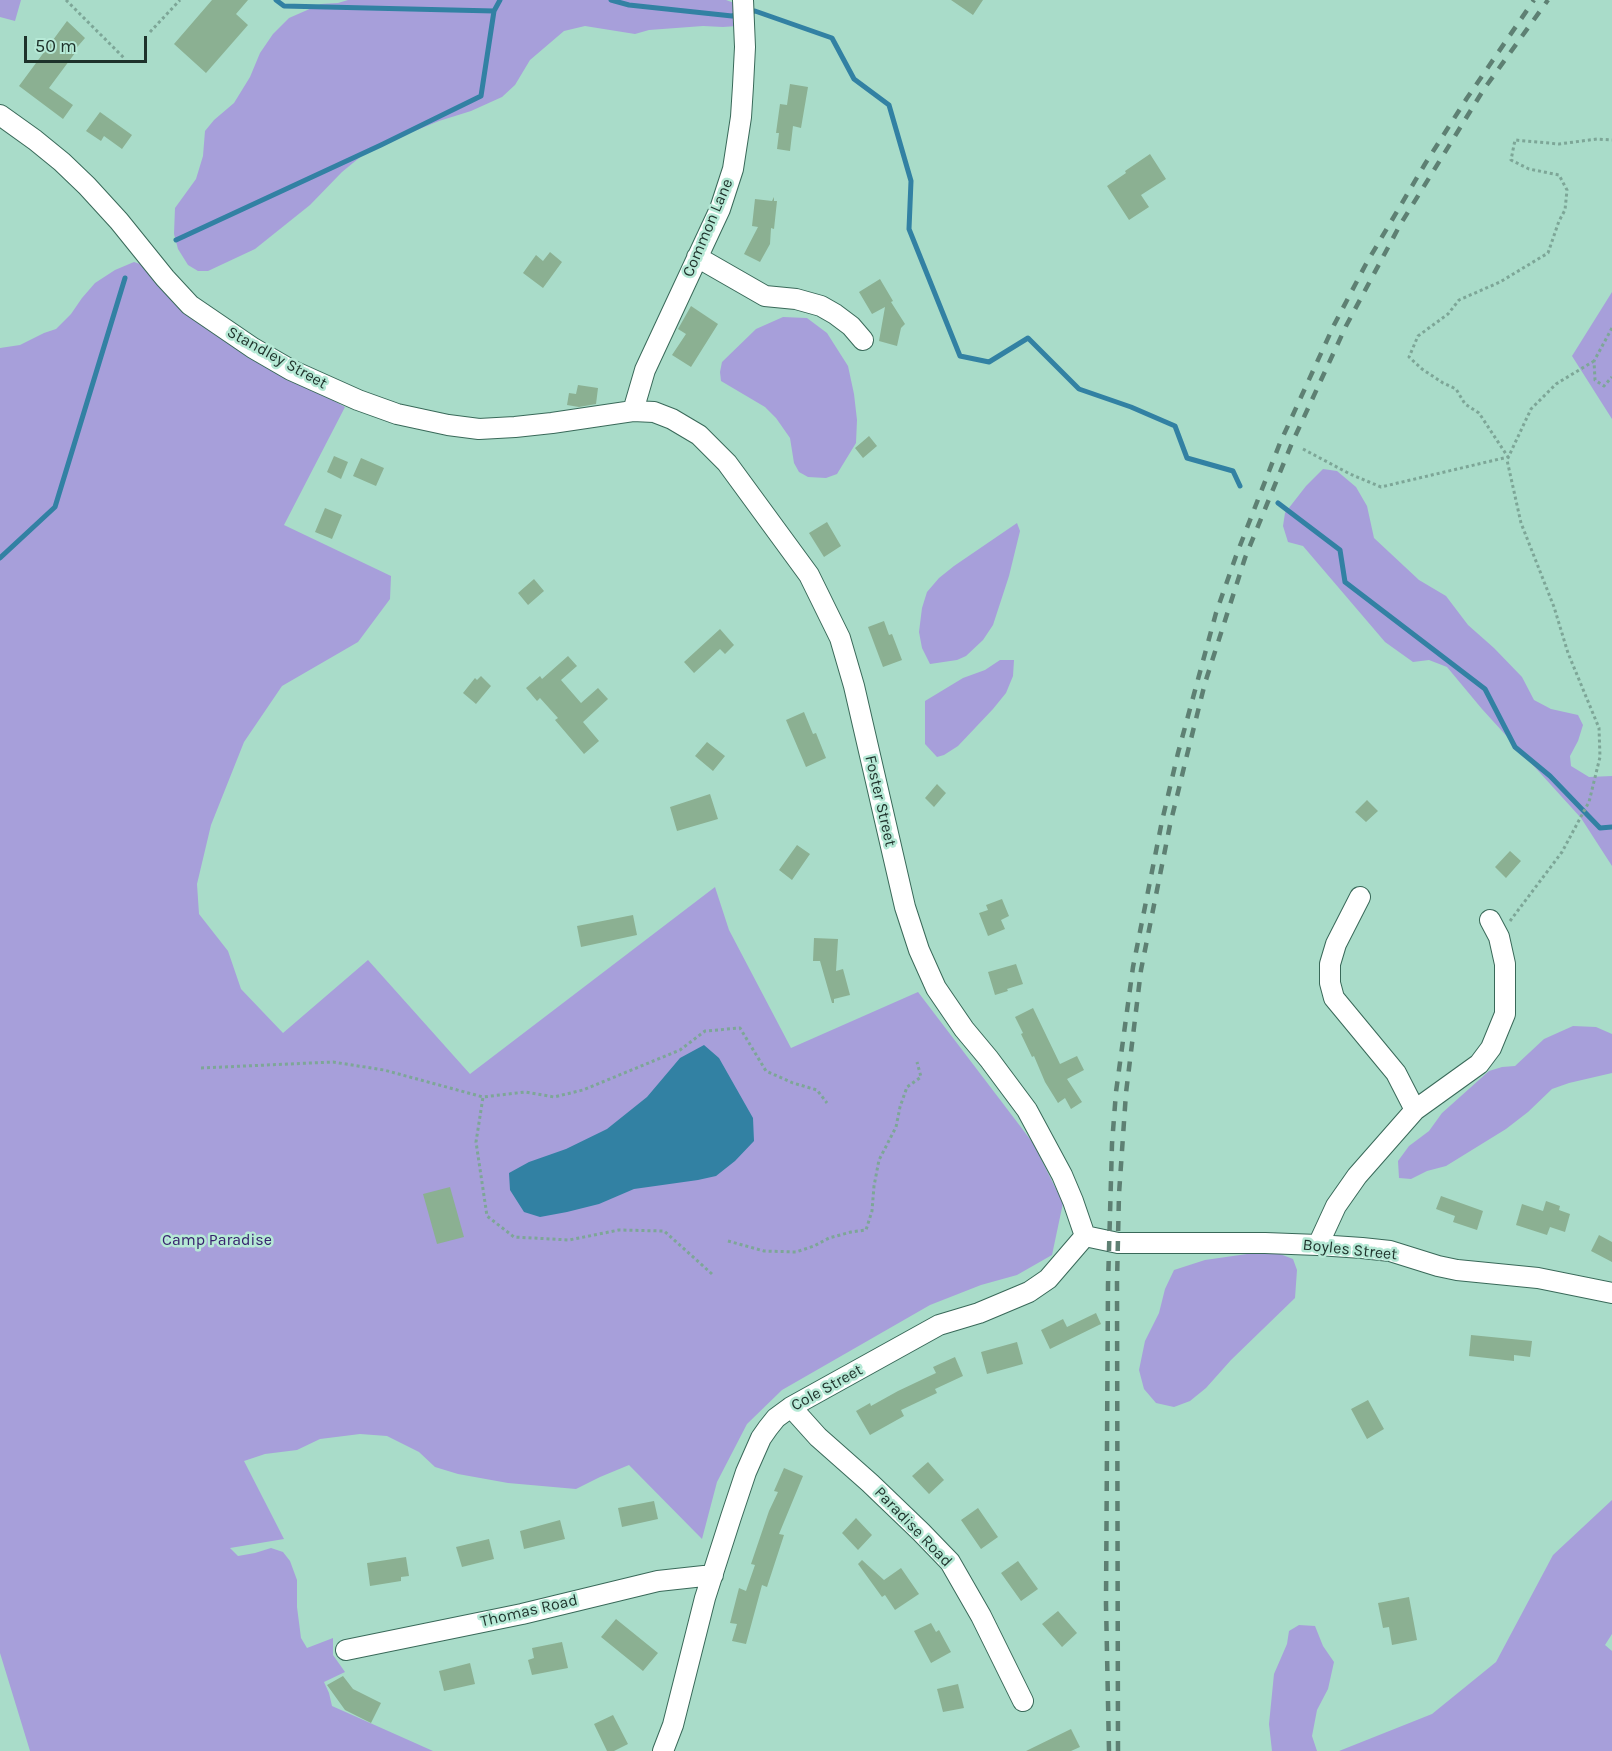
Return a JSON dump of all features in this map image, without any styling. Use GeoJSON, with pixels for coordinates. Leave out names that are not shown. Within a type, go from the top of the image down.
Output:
{"type":"FeatureCollection","features":[{"type":"Feature","properties":{"kind":"street","name":"Common Lane"},"geometry":{"type":"LineString","coordinates":[[633,411],[645,370],[720,209],[733,169],[743,96],[745,47],[743,7]]}},
{"type":"Feature","properties":{"kind":"street","name":"Standley Street"},"geometry":{"type":"LineString","coordinates":[[0,115],[41,145],[87,186],[190,305],[253,348],[291,370],[358,400],[397,414],[479,429],[552,423],[633,411]]}},
{"type":"Feature","properties":{"kind":"street"},"geometry":{"type":"LineString","coordinates":[[697,257],[765,296],[796,299],[821,306],[836,314],[863,340]]}},
{"type":"Feature","properties":{"kind":"street","name":"Foster Street"},"geometry":{"type":"LineString","coordinates":[[633,411],[654,412],[672,419],[699,435],[727,463],[808,575],[840,638],[854,686],[900,887],[919,950],[936,988],[964,1029],[1027,1110],[1062,1175],[1085,1236]]}},
{"type":"Feature","properties":{"kind":"street"},"geometry":{"type":"LineString","coordinates":[[1360,897],[1336,944],[1330,964],[1330,983],[1334,998],[1396,1073],[1415,1110]]}},
{"type":"Feature","properties":{"kind":"street"},"geometry":{"type":"LineString","coordinates":[[1318,1245],[1336,1206],[1357,1176],[1415,1110],[1479,1064],[1491,1048],[1505,1014],[1505,964],[1495,929]]}},
{"type":"Feature","properties":{"kind":"street","name":"Boyles Street"},"geometry":{"type":"LineString","coordinates":[[1085,1236],[1118,1243],[1318,1245],[1390,1251],[1457,1270],[1538,1278],[1612,1293]]}},
{"type":"Feature","properties":{"kind":"street","name":"Cole Street"},"geometry":{"type":"LineString","coordinates":[[663,1751],[673,1725],[694,1639],[713,1575],[746,1472],[760,1438],[776,1418],[791,1407],[939,1325],[979,1313],[1029,1292],[1048,1279],[1085,1236]]}},
{"type":"Feature","properties":{"kind":"street","name":"Paradise Road"},"geometry":{"type":"LineString","coordinates":[[791,1407],[818,1437],[887,1499],[950,1562],[981,1616],[1023,1701]]}},
{"type":"Feature","properties":{"kind":"street","name":"Thomas Road"},"geometry":{"type":"LineString","coordinates":[[346,1650],[522,1614],[658,1581],[713,1575]]}},
{"type":"Feature","properties":{"kind":"path"},"geometry":{"type":"LineString","coordinates":[[66,0],[124,58]]}},
{"type":"Feature","properties":{"kind":"path"},"geometry":{"type":"LineString","coordinates":[[150,32],[180,0]]}},
{"type":"Feature","properties":{"kind":"path"},"geometry":{"type":"LineString","coordinates":[[1508,457],[1479,413],[1465,404],[1456,389],[1422,369],[1408,357],[1418,336],[1448,314],[1459,300],[1500,282],[1548,253],[1565,210],[1567,190],[1559,175],[1529,170],[1511,160],[1515,140],[1559,144],[1598,139],[1612,140]]}},
{"type":"Feature","properties":{"kind":"path"},"geometry":{"type":"LineString","coordinates":[[1495,929],[1520,907],[1562,852],[1589,802],[1600,757],[1599,728],[1568,653],[1554,608],[1521,523],[1507,460],[1531,409],[1556,384],[1594,361],[1612,328]]}},
{"type":"Feature","properties":{"kind":"path"},"geometry":{"type":"LineString","coordinates":[[1594,361],[1596,380],[1604,386],[1612,376]]}},
{"type":"Feature","properties":{"kind":"path"},"geometry":{"type":"LineString","coordinates":[[1303,449],[1350,474],[1381,487],[1508,457]]}},
{"type":"Feature","properties":{"kind":"path"},"geometry":{"type":"LineString","coordinates":[[201,1068],[333,1062],[384,1070],[483,1097],[525,1092],[554,1096],[583,1090],[680,1050],[705,1031],[740,1028],[766,1071],[817,1090],[827,1103]]}},
{"type":"Feature","properties":{"kind":"path"},"geometry":{"type":"LineString","coordinates":[[728,1240],[764,1251],[796,1252],[829,1238],[866,1230],[872,1211],[879,1160],[896,1127],[907,1087],[921,1077],[917,1062]]}},
{"type":"Feature","properties":{"kind":"path"},"geometry":{"type":"LineString","coordinates":[[483,1097],[476,1142],[486,1216],[514,1237],[569,1240],[619,1230],[664,1231],[712,1274]]}},
{"type":"Feature","properties":{"kind":"green space"},"geometry":{"type":"Polygon","coordinates":[[[0,0],[21,0],[15,21],[0,17],[0,0]]]}},
{"type":"Feature","properties":{"kind":"green space"},"geometry":{"type":"Polygon","coordinates":[[[348,0],[726,0],[737,4],[737,26],[649,30],[635,34],[585,26],[564,31],[530,60],[515,85],[502,97],[370,149],[342,172],[310,205],[255,249],[208,271],[198,271],[188,265],[178,249],[174,234],[175,208],[196,179],[203,156],[205,131],[234,103],[250,77],[260,53],[273,34],[289,18],[321,4],[348,0]]]}},
{"type":"Feature","properties":{"kind":"green space","name":"Camp Paradise"},"geometry":{"type":"Polygon","coordinates":[[[134,262],[146,266],[148,273],[174,303],[226,340],[345,407],[284,525],[391,576],[390,599],[358,642],[282,686],[244,742],[211,825],[197,884],[199,914],[228,951],[241,989],[283,1033],[368,960],[470,1074],[715,887],[729,930],[791,1048],[918,992],[1033,1143],[1063,1203],[1052,1255],[1017,1275],[981,1285],[930,1305],[782,1390],[747,1424],[717,1482],[702,1539],[629,1465],[576,1489],[508,1483],[458,1474],[435,1467],[419,1452],[387,1436],[360,1434],[320,1439],[297,1450],[265,1454],[244,1461],[284,1539],[230,1548],[238,1556],[271,1548],[283,1552],[290,1561],[297,1580],[297,1607],[301,1638],[307,1648],[333,1638],[333,1655],[345,1672],[324,1682],[332,1706],[433,1751],[30,1751],[0,1653],[0,348],[20,345],[56,329],[95,283],[115,270],[134,262]]]}},
{"type":"Feature","properties":{"kind":"green space"},"geometry":{"type":"Polygon","coordinates":[[[1612,292],[1612,419],[1572,356],[1612,292]]]}},
{"type":"Feature","properties":{"kind":"green space"},"geometry":{"type":"Polygon","coordinates":[[[783,317],[807,318],[827,333],[848,366],[857,420],[856,443],[837,474],[826,478],[808,477],[799,472],[794,463],[790,438],[776,418],[765,407],[721,381],[722,362],[756,329],[783,317]]]}},
{"type":"Feature","properties":{"kind":"green space"},"geometry":{"type":"Polygon","coordinates":[[[1323,469],[1337,471],[1356,487],[1367,506],[1374,538],[1419,580],[1446,596],[1468,625],[1522,677],[1534,700],[1551,709],[1578,715],[1583,725],[1570,756],[1571,766],[1589,777],[1612,776],[1612,866],[1581,818],[1447,667],[1429,660],[1413,662],[1385,642],[1303,546],[1288,542],[1283,526],[1285,513],[1323,469]]]}},
{"type":"Feature","properties":{"kind":"green space"},"geometry":{"type":"Polygon","coordinates":[[[1017,523],[1020,531],[1009,576],[993,625],[983,640],[966,656],[957,660],[930,664],[922,648],[919,632],[927,592],[954,566],[1017,523]]]}},
{"type":"Feature","properties":{"kind":"green space"},"geometry":{"type":"Polygon","coordinates":[[[1000,660],[1014,660],[1013,676],[1006,693],[958,746],[937,757],[925,744],[925,701],[963,678],[985,670],[1000,660]]]}},
{"type":"Feature","properties":{"kind":"green space"},"geometry":{"type":"Polygon","coordinates":[[[1573,1026],[1596,1027],[1612,1034],[1612,1073],[1552,1089],[1506,1129],[1446,1166],[1427,1171],[1411,1179],[1399,1178],[1398,1161],[1409,1146],[1429,1131],[1442,1113],[1489,1071],[1515,1066],[1544,1039],[1573,1026]]]}},
{"type":"Feature","properties":{"kind":"green space"},"geometry":{"type":"Polygon","coordinates":[[[1261,1252],[1280,1254],[1293,1259],[1297,1270],[1295,1298],[1231,1360],[1206,1388],[1190,1401],[1174,1407],[1156,1403],[1144,1389],[1139,1370],[1145,1341],[1159,1313],[1165,1289],[1174,1270],[1205,1260],[1261,1252]]]}},
{"type":"Feature","properties":{"kind":"green space"},"geometry":{"type":"Polygon","coordinates":[[[1612,1500],[1612,1634],[1605,1645],[1612,1651],[1612,1751],[1339,1751],[1432,1714],[1496,1662],[1553,1555],[1612,1500]]]}},
{"type":"Feature","properties":{"kind":"green space"},"geometry":{"type":"Polygon","coordinates":[[[1299,1625],[1315,1626],[1323,1646],[1334,1662],[1328,1689],[1317,1710],[1312,1736],[1317,1751],[1272,1751],[1269,1724],[1274,1674],[1287,1644],[1289,1631],[1299,1625]]]}},
{"type":"Feature","properties":{"kind":"water"},"geometry":{"type":"Polygon","coordinates":[[[704,1045],[719,1058],[753,1118],[754,1141],[735,1161],[716,1176],[634,1189],[599,1204],[567,1212],[540,1217],[524,1212],[510,1190],[509,1173],[529,1162],[566,1149],[607,1129],[647,1097],[680,1058],[704,1045]]]}},
{"type":"Feature","properties":{"kind":"building"},"geometry":{"type":"Polygon","coordinates":[[[212,0],[248,0],[236,14],[248,25],[206,73],[174,44],[212,0]]]}},
{"type":"Feature","properties":{"kind":"building"},"geometry":{"type":"Polygon","coordinates":[[[951,0],[983,0],[973,15],[951,0]]]}},
{"type":"Feature","properties":{"kind":"building"},"geometry":{"type":"Polygon","coordinates":[[[67,21],[85,38],[49,88],[73,105],[63,119],[19,86],[67,21]]]}},
{"type":"Feature","properties":{"kind":"building"},"geometry":{"type":"Polygon","coordinates":[[[790,84],[808,87],[801,128],[793,126],[790,151],[777,149],[779,133],[776,133],[780,104],[787,105],[790,84]]]}},
{"type":"Feature","properties":{"kind":"building"},"geometry":{"type":"Polygon","coordinates":[[[100,112],[132,135],[122,149],[104,136],[101,141],[86,131],[100,112]]]}},
{"type":"Feature","properties":{"kind":"building"},"geometry":{"type":"Polygon","coordinates":[[[1150,154],[1166,179],[1141,195],[1149,207],[1129,220],[1107,186],[1150,154]]]}},
{"type":"Feature","properties":{"kind":"building"},"geometry":{"type":"Polygon","coordinates":[[[774,197],[774,201],[777,201],[774,229],[771,228],[770,244],[760,262],[744,254],[758,227],[752,226],[755,199],[772,201],[774,197]]]}},
{"type":"Feature","properties":{"kind":"building"},"geometry":{"type":"Polygon","coordinates":[[[550,252],[562,262],[543,288],[523,273],[536,255],[543,261],[550,252]]]}},
{"type":"Feature","properties":{"kind":"building"},"geometry":{"type":"Polygon","coordinates":[[[880,279],[905,324],[901,328],[897,346],[879,341],[885,307],[872,314],[859,292],[880,279]]]}},
{"type":"Feature","properties":{"kind":"building"},"geometry":{"type":"Polygon","coordinates":[[[691,306],[718,324],[691,367],[672,355],[686,334],[678,329],[691,306]]]}},
{"type":"Feature","properties":{"kind":"building"},"geometry":{"type":"Polygon","coordinates":[[[578,385],[598,388],[596,404],[579,407],[567,405],[569,393],[576,394],[578,385]]]}},
{"type":"Feature","properties":{"kind":"building"},"geometry":{"type":"Polygon","coordinates":[[[869,436],[877,446],[863,458],[855,448],[869,436]]]}},
{"type":"Feature","properties":{"kind":"building"},"geometry":{"type":"Polygon","coordinates":[[[334,456],[348,462],[341,479],[327,472],[334,456]]]}},
{"type":"Feature","properties":{"kind":"building"},"geometry":{"type":"Polygon","coordinates":[[[361,458],[384,468],[376,486],[353,476],[361,458]]]}},
{"type":"Feature","properties":{"kind":"building"},"geometry":{"type":"Polygon","coordinates":[[[325,508],[342,515],[332,539],[315,532],[325,508]]]}},
{"type":"Feature","properties":{"kind":"building"},"geometry":{"type":"Polygon","coordinates":[[[827,522],[841,546],[824,557],[809,533],[827,522]]]}},
{"type":"Feature","properties":{"kind":"building"},"geometry":{"type":"Polygon","coordinates":[[[534,579],[544,591],[528,605],[518,593],[534,579]]]}},
{"type":"Feature","properties":{"kind":"building"},"geometry":{"type":"Polygon","coordinates":[[[884,621],[889,635],[892,634],[902,660],[883,667],[868,627],[884,621]]]}},
{"type":"Feature","properties":{"kind":"building"},"geometry":{"type":"Polygon","coordinates":[[[720,629],[734,645],[725,654],[720,649],[694,673],[684,662],[720,629]]]}},
{"type":"Feature","properties":{"kind":"building"},"geometry":{"type":"Polygon","coordinates":[[[568,656],[577,666],[561,680],[581,703],[598,688],[608,699],[583,722],[599,741],[584,754],[555,720],[558,718],[540,698],[537,701],[526,688],[540,676],[542,679],[568,656]]]}},
{"type":"Feature","properties":{"kind":"building"},"geometry":{"type":"Polygon","coordinates":[[[481,676],[491,686],[476,704],[463,693],[475,678],[477,680],[481,676]]]}},
{"type":"Feature","properties":{"kind":"building"},"geometry":{"type":"Polygon","coordinates":[[[804,712],[826,758],[806,767],[786,720],[804,712]]]}},
{"type":"Feature","properties":{"kind":"building"},"geometry":{"type":"Polygon","coordinates":[[[707,742],[725,756],[713,771],[695,756],[707,742]]]}},
{"type":"Feature","properties":{"kind":"building"},"geometry":{"type":"Polygon","coordinates":[[[937,784],[946,793],[934,807],[925,798],[937,784]]]}},
{"type":"Feature","properties":{"kind":"building"},"geometry":{"type":"Polygon","coordinates":[[[710,794],[718,819],[677,831],[670,807],[710,794]]]}},
{"type":"Feature","properties":{"kind":"building"},"geometry":{"type":"Polygon","coordinates":[[[1367,800],[1378,811],[1366,822],[1355,812],[1367,800]]]}},
{"type":"Feature","properties":{"kind":"building"},"geometry":{"type":"Polygon","coordinates":[[[797,845],[810,854],[792,880],[779,870],[797,845]]]}},
{"type":"Feature","properties":{"kind":"building"},"geometry":{"type":"Polygon","coordinates":[[[1510,851],[1521,861],[1506,878],[1495,867],[1510,851]]]}},
{"type":"Feature","properties":{"kind":"building"},"geometry":{"type":"Polygon","coordinates":[[[1002,899],[1009,916],[1001,920],[1005,929],[988,936],[979,913],[988,910],[986,905],[1002,899]]]}},
{"type":"Feature","properties":{"kind":"building"},"geometry":{"type":"Polygon","coordinates":[[[633,915],[637,935],[581,947],[577,926],[633,915]]]}},
{"type":"Feature","properties":{"kind":"building"},"geometry":{"type":"Polygon","coordinates":[[[814,938],[838,939],[836,971],[843,969],[850,995],[834,999],[834,1003],[832,1003],[820,961],[813,961],[814,938]]]}},
{"type":"Feature","properties":{"kind":"building"},"geometry":{"type":"Polygon","coordinates":[[[1016,964],[1023,984],[995,995],[988,972],[1016,964]]]}},
{"type":"Feature","properties":{"kind":"building"},"geometry":{"type":"Polygon","coordinates":[[[1033,1008],[1060,1064],[1077,1056],[1084,1070],[1067,1079],[1082,1102],[1071,1109],[1065,1098],[1058,1103],[1021,1034],[1023,1033],[1015,1017],[1033,1008]]]}},
{"type":"Feature","properties":{"kind":"building"},"geometry":{"type":"Polygon","coordinates":[[[450,1187],[464,1237],[437,1244],[423,1194],[450,1187]]]}},
{"type":"Feature","properties":{"kind":"building"},"geometry":{"type":"Polygon","coordinates":[[[1441,1196],[1483,1211],[1477,1230],[1453,1222],[1455,1216],[1436,1209],[1441,1196]]]}},
{"type":"Feature","properties":{"kind":"building"},"geometry":{"type":"Polygon","coordinates":[[[1546,1201],[1560,1206],[1559,1210],[1570,1214],[1565,1232],[1550,1227],[1547,1235],[1516,1225],[1522,1204],[1543,1211],[1546,1201]]]}},
{"type":"Feature","properties":{"kind":"building"},"geometry":{"type":"Polygon","coordinates":[[[1599,1235],[1612,1242],[1612,1262],[1591,1251],[1599,1235]]]}},
{"type":"Feature","properties":{"kind":"building"},"geometry":{"type":"Polygon","coordinates":[[[1096,1313],[1101,1324],[1050,1349],[1041,1330],[1063,1319],[1067,1327],[1096,1313]]]}},
{"type":"Feature","properties":{"kind":"building"},"geometry":{"type":"Polygon","coordinates":[[[1471,1335],[1532,1341],[1530,1357],[1514,1355],[1514,1361],[1469,1356],[1471,1335]]]}},
{"type":"Feature","properties":{"kind":"building"},"geometry":{"type":"Polygon","coordinates":[[[1017,1342],[1023,1364],[987,1374],[981,1352],[1017,1342]]]}},
{"type":"Feature","properties":{"kind":"building"},"geometry":{"type":"Polygon","coordinates":[[[955,1357],[963,1376],[935,1389],[937,1393],[901,1410],[904,1416],[870,1435],[856,1411],[870,1403],[871,1406],[936,1373],[933,1367],[955,1357]]]}},
{"type":"Feature","properties":{"kind":"building"},"geometry":{"type":"Polygon","coordinates":[[[1368,1400],[1384,1429],[1367,1439],[1351,1409],[1368,1400]]]}},
{"type":"Feature","properties":{"kind":"building"},"geometry":{"type":"Polygon","coordinates":[[[928,1462],[944,1480],[929,1494],[912,1476],[928,1462]]]}},
{"type":"Feature","properties":{"kind":"building"},"geometry":{"type":"Polygon","coordinates":[[[784,1468],[803,1476],[779,1534],[784,1535],[767,1587],[762,1585],[746,1644],[732,1641],[737,1624],[730,1623],[739,1588],[746,1591],[755,1565],[751,1564],[778,1492],[774,1491],[784,1468]]]}},
{"type":"Feature","properties":{"kind":"building"},"geometry":{"type":"Polygon","coordinates":[[[654,1501],[658,1519],[622,1527],[618,1508],[654,1501]]]}},
{"type":"Feature","properties":{"kind":"building"},"geometry":{"type":"Polygon","coordinates":[[[978,1508],[998,1537],[981,1549],[961,1520],[978,1508]]]}},
{"type":"Feature","properties":{"kind":"building"},"geometry":{"type":"Polygon","coordinates":[[[856,1518],[872,1535],[858,1550],[842,1533],[856,1518]]]}},
{"type":"Feature","properties":{"kind":"building"},"geometry":{"type":"Polygon","coordinates":[[[560,1520],[565,1539],[524,1549],[520,1531],[560,1520]]]}},
{"type":"Feature","properties":{"kind":"building"},"geometry":{"type":"Polygon","coordinates":[[[489,1539],[494,1559],[462,1567],[456,1547],[489,1539]]]}},
{"type":"Feature","properties":{"kind":"building"},"geometry":{"type":"Polygon","coordinates":[[[406,1557],[409,1576],[401,1577],[401,1581],[370,1586],[367,1563],[406,1557]]]}},
{"type":"Feature","properties":{"kind":"building"},"geometry":{"type":"Polygon","coordinates":[[[862,1560],[884,1580],[901,1568],[919,1594],[895,1610],[885,1595],[882,1597],[858,1564],[862,1560]]]}},
{"type":"Feature","properties":{"kind":"building"},"geometry":{"type":"Polygon","coordinates":[[[1018,1561],[1038,1589],[1021,1601],[1001,1573],[1018,1561]]]}},
{"type":"Feature","properties":{"kind":"building"},"geometry":{"type":"Polygon","coordinates":[[[1409,1597],[1417,1640],[1392,1645],[1389,1627],[1383,1628],[1378,1603],[1409,1597]]]}},
{"type":"Feature","properties":{"kind":"building"},"geometry":{"type":"Polygon","coordinates":[[[1058,1611],[1077,1633],[1062,1647],[1042,1624],[1058,1611]]]}},
{"type":"Feature","properties":{"kind":"building"},"geometry":{"type":"Polygon","coordinates":[[[616,1619],[658,1653],[643,1671],[601,1637],[616,1619]]]}},
{"type":"Feature","properties":{"kind":"building"},"geometry":{"type":"Polygon","coordinates":[[[931,1623],[936,1632],[939,1630],[951,1652],[931,1663],[914,1631],[931,1623]]]}},
{"type":"Feature","properties":{"kind":"building"},"geometry":{"type":"Polygon","coordinates":[[[562,1642],[568,1668],[532,1675],[528,1660],[534,1658],[532,1648],[562,1642]]]}},
{"type":"Feature","properties":{"kind":"building"},"geometry":{"type":"Polygon","coordinates":[[[470,1663],[475,1684],[444,1691],[439,1671],[470,1663]]]}},
{"type":"Feature","properties":{"kind":"building"},"geometry":{"type":"Polygon","coordinates":[[[343,1676],[353,1689],[381,1703],[371,1723],[345,1710],[327,1685],[343,1676]]]}},
{"type":"Feature","properties":{"kind":"building"},"geometry":{"type":"Polygon","coordinates":[[[958,1684],[964,1708],[943,1712],[937,1689],[958,1684]]]}},
{"type":"Feature","properties":{"kind":"building"},"geometry":{"type":"Polygon","coordinates":[[[613,1715],[628,1744],[614,1751],[607,1751],[594,1724],[613,1715]]]}},
{"type":"Feature","properties":{"kind":"building"},"geometry":{"type":"Polygon","coordinates":[[[1071,1729],[1080,1747],[1071,1751],[1026,1751],[1071,1729]]]}},
{"type":"Feature","properties":{"kind":"waterway"},"geometry":{"type":"LineString","coordinates":[[276,0],[284,6],[494,11]]}},
{"type":"Feature","properties":{"kind":"waterway"},"geometry":{"type":"LineString","coordinates":[[176,240],[481,96],[494,11],[500,0]]}},
{"type":"Feature","properties":{"kind":"waterway"},"geometry":{"type":"LineString","coordinates":[[611,0],[629,5],[732,16],[739,14]]}},
{"type":"Feature","properties":{"kind":"waterway"},"geometry":{"type":"LineString","coordinates":[[749,12],[755,11],[832,38],[854,79],[889,105],[911,181],[909,229],[960,356],[989,362],[1028,338],[1079,389],[1131,407],[1175,426],[1187,458],[1233,471],[1240,486]]}},
{"type":"Feature","properties":{"kind":"waterway"},"geometry":{"type":"LineString","coordinates":[[0,558],[55,507],[125,278]]}},
{"type":"Feature","properties":{"kind":"waterway"},"geometry":{"type":"LineString","coordinates":[[1278,503],[1340,550],[1345,582],[1485,689],[1515,747],[1550,776],[1600,828],[1612,827]]}},
{"type":"Feature","properties":{"kind":"railway"},"geometry":{"type":"LineString","coordinates":[[1109,1751],[1106,1604],[1108,1285],[1112,1144],[1116,1092],[1133,967],[1178,753],[1216,613],[1236,556],[1280,443],[1334,325],[1366,264],[1425,164],[1534,0]]}},
{"type":"Feature","properties":{"kind":"railway"},"geometry":{"type":"LineString","coordinates":[[1118,1751],[1117,1282],[1119,1194],[1126,1093],[1141,970],[1170,825],[1187,755],[1205,683],[1245,558],[1292,443],[1346,326],[1400,225],[1484,89],[1548,0]]}}]}
